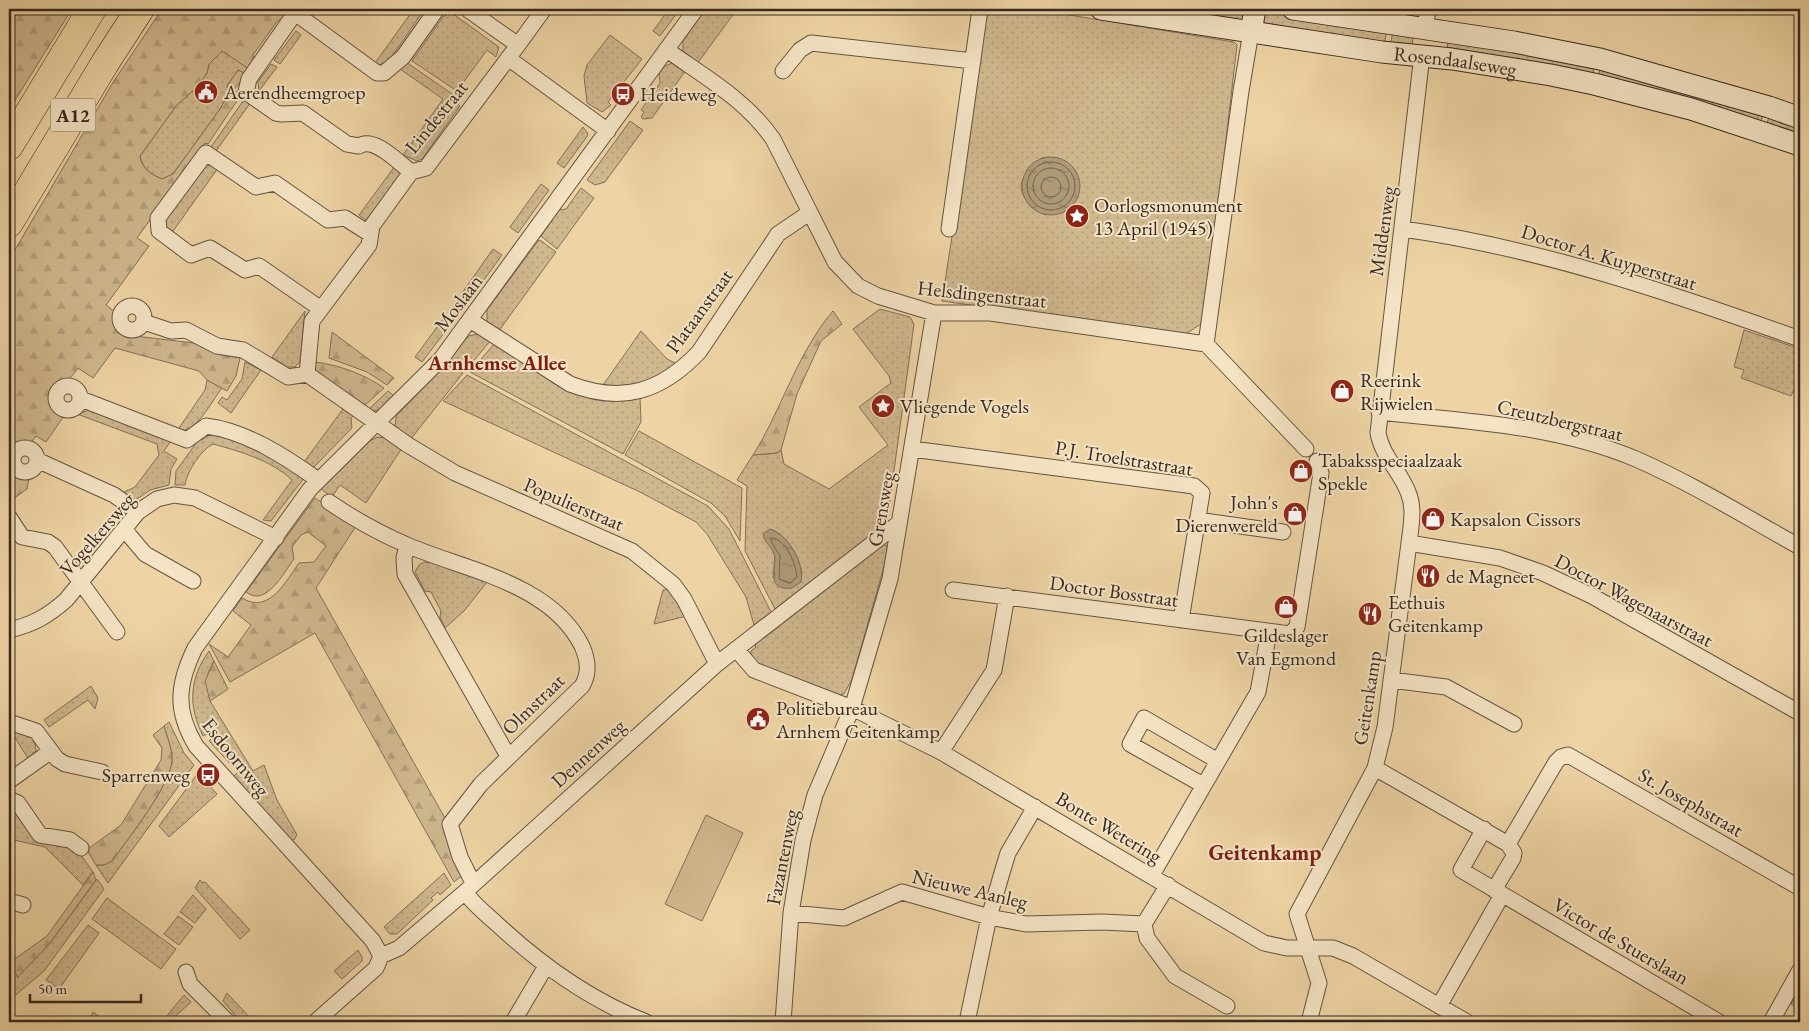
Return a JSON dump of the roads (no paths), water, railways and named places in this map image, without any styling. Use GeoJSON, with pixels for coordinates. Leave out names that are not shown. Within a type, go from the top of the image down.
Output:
{"type":"FeatureCollection","features":[{"type":"Feature","properties":{"kind":"highway","name":"A12"},"geometry":{"type":"LineString","coordinates":[[9,146],[92,9]]}},
{"type":"Feature","properties":{"kind":"highway","name":"A12"},"geometry":{"type":"LineString","coordinates":[[9,223],[105,63],[140,9]]}},
{"type":"Feature","properties":{"kind":"street"},"geometry":{"type":"LineString","coordinates":[[296,11],[377,73],[384,73],[402,57],[437,9]]}},
{"type":"Feature","properties":{"kind":"street"},"geometry":{"type":"LineString","coordinates":[[467,9],[518,46],[544,9]]}},
{"type":"Feature","properties":{"kind":"street","name":"Moslaan"},"geometry":{"type":"LineString","coordinates":[[376,423],[441,359],[696,9]]}},
{"type":"Feature","properties":{"kind":"street"},"geometry":{"type":"LineString","coordinates":[[949,229],[980,9]]}},
{"type":"Feature","properties":{"kind":"street","name":"Rosendaalseweg"},"geometry":{"type":"LineString","coordinates":[[1101,9],[1382,52],[1422,55],[1594,84],[1699,112],[1800,145]]}},
{"type":"Feature","properties":{"kind":"street"},"geometry":{"type":"LineString","coordinates":[[1255,9],[1206,344],[1306,449]]}},
{"type":"Feature","properties":{"kind":"street","name":"Rosendaalseweg"},"geometry":{"type":"LineString","coordinates":[[1293,9],[1514,42],[1600,59],[1769,107],[1800,118]]}},
{"type":"Feature","properties":{"kind":"street"},"geometry":{"type":"LineString","coordinates":[[1422,55],[1428,9]]}},
{"type":"Feature","properties":{"kind":"street","name":"Lindestraat"},"geometry":{"type":"LineString","coordinates":[[296,11],[249,79],[246,92],[276,113],[303,112],[347,144],[359,146],[368,143],[373,144],[411,172],[426,168],[518,46]]}},
{"type":"Feature","properties":{"kind":"street"},"geometry":{"type":"LineString","coordinates":[[783,71],[800,50],[811,43],[973,61]]}},
{"type":"Feature","properties":{"kind":"street","name":"Helsdingenstraat"},"geometry":{"type":"LineString","coordinates":[[667,50],[740,102],[764,127],[773,139],[835,262],[858,286],[896,304],[934,313],[990,313],[1206,344]]}},
{"type":"Feature","properties":{"kind":"street","name":"Middenweg"},"geometry":{"type":"LineString","coordinates":[[1379,412],[1403,229],[1422,55]]}},
{"type":"Feature","properties":{"kind":"street"},"geometry":{"type":"LineString","coordinates":[[508,58],[608,131]]}},
{"type":"Feature","properties":{"kind":"street"},"geometry":{"type":"LineString","coordinates":[[320,309],[259,266],[244,270],[210,248],[191,255],[158,231],[158,218],[206,153],[256,187],[275,183],[328,220],[345,218],[370,234]]}},
{"type":"Feature","properties":{"kind":"street"},"geometry":{"type":"LineString","coordinates":[[307,374],[312,320],[369,246],[372,226],[411,172]]}},
{"type":"Feature","properties":{"kind":"street","name":"Plataanstraat"},"geometry":{"type":"LineString","coordinates":[[470,320],[570,384],[605,394],[623,394],[649,388],[669,379],[686,367],[699,352],[778,234],[809,213]]}},
{"type":"Feature","properties":{"kind":"street","name":"Doctor A. Kuyperstraat"},"geometry":{"type":"LineString","coordinates":[[1403,229],[1512,248],[1621,279],[1800,339]]}},
{"type":"Feature","properties":{"kind":"street","name":"Grensweg"},"geometry":{"type":"LineString","coordinates":[[852,708],[890,579],[934,313]]}},
{"type":"Feature","properties":{"kind":"street"},"geometry":{"type":"LineString","coordinates":[[144,322],[171,331],[186,330],[218,346],[243,350],[288,377],[307,374],[376,423]]}},
{"type":"Feature","properties":{"kind":"street"},"geometry":{"type":"LineString","coordinates":[[81,399],[187,440],[206,426],[217,427],[272,449],[318,480]]}},
{"type":"Feature","properties":{"kind":"street","name":"Geitenkamp"},"geometry":{"type":"LineString","coordinates":[[1309,1022],[1319,983],[1298,914],[1375,768],[1385,727],[1409,542],[1412,515],[1411,500],[1405,485],[1379,442],[1379,412]]}},
{"type":"Feature","properties":{"kind":"street","name":"Creutzbergstraat"},"geometry":{"type":"LineString","coordinates":[[1379,412],[1496,425],[1598,446],[1635,459],[1675,479],[1800,547]]}},
{"type":"Feature","properties":{"kind":"street","name":"Esdoornweg"},"geometry":{"type":"LineString","coordinates":[[376,423],[318,480],[195,648],[182,679],[180,695],[182,718],[186,729],[204,757],[373,941],[381,956]]}},
{"type":"Feature","properties":{"kind":"street","name":"Populierstraat"},"geometry":{"type":"LineString","coordinates":[[376,423],[455,473],[632,551],[673,584],[684,599],[717,664]]}},
{"type":"Feature","properties":{"kind":"street","name":"P.J. Troelstrastraat"},"geometry":{"type":"LineString","coordinates":[[912,449],[1194,486],[1202,493],[1181,620]]}},
{"type":"Feature","properties":{"kind":"street"},"geometry":{"type":"LineString","coordinates":[[37,460],[114,495],[138,512]]}},
{"type":"Feature","properties":{"kind":"street","name":"Doctor Bosstraat"},"geometry":{"type":"LineString","coordinates":[[953,590],[1290,634],[1297,627],[1319,467]]}},
{"type":"Feature","properties":{"kind":"street","name":"Vogelkersweg"},"geometry":{"type":"LineString","coordinates":[[9,630],[30,625],[44,618],[66,600],[138,512],[157,499],[174,495],[195,498],[276,538]]}},
{"type":"Feature","properties":{"kind":"street","name":"Olmstraat"},"geometry":{"type":"LineString","coordinates":[[329,502],[357,520],[408,545],[513,586],[546,603],[568,623],[583,649],[588,668],[586,680],[582,686],[481,784],[450,824],[469,887]]}},
{"type":"Feature","properties":{"kind":"street"},"geometry":{"type":"LineString","coordinates":[[9,517],[22,537],[48,542],[55,547],[117,632]]}},
{"type":"Feature","properties":{"kind":"street"},"geometry":{"type":"LineString","coordinates":[[1197,520],[1283,532]]}},
{"type":"Feature","properties":{"kind":"street","name":"Dennenweg"},"geometry":{"type":"LineString","coordinates":[[315,1022],[376,968],[381,956],[399,948],[717,664],[899,523]]}},
{"type":"Feature","properties":{"kind":"street"},"geometry":{"type":"LineString","coordinates":[[124,529],[145,554],[193,581]]}},
{"type":"Feature","properties":{"kind":"street","name":"Doctor Wagenaarstraat"},"geometry":{"type":"LineString","coordinates":[[1409,542],[1500,558],[1543,573],[1592,596],[1800,713]]}},
{"type":"Feature","properties":{"kind":"street"},"geometry":{"type":"LineString","coordinates":[[408,545],[404,558],[405,574],[508,756]]}},
{"type":"Feature","properties":{"kind":"street"},"geometry":{"type":"LineString","coordinates":[[941,752],[994,670],[1007,596]]}},
{"type":"Feature","properties":{"kind":"street"},"geometry":{"type":"LineString","coordinates":[[1152,875],[1261,686],[1269,632]]}},
{"type":"Feature","properties":{"kind":"street","name":"Bonte Wetering"},"geometry":{"type":"LineString","coordinates":[[736,649],[754,670],[852,708],[941,752],[1152,875],[1264,943],[1288,948],[1333,948],[1353,956],[1467,1022]]}},
{"type":"Feature","properties":{"kind":"street"},"geometry":{"type":"LineString","coordinates":[[1391,680],[1446,687],[1514,724]]}},
{"type":"Feature","properties":{"kind":"street","name":"Fazantenweg"},"geometry":{"type":"LineString","coordinates":[[783,1022],[791,913],[803,840],[816,795],[852,708]]}},
{"type":"Feature","properties":{"kind":"street"},"geometry":{"type":"LineString","coordinates":[[1204,785],[1130,744],[1144,718],[1218,761]]}},
{"type":"Feature","properties":{"kind":"street"},"geometry":{"type":"LineString","coordinates":[[9,722],[36,730],[51,751],[65,764],[102,772]]}},
{"type":"Feature","properties":{"kind":"street"},"geometry":{"type":"LineString","coordinates":[[9,781],[51,751]]}},
{"type":"Feature","properties":{"kind":"street","name":"St. Josephstraat"},"geometry":{"type":"LineString","coordinates":[[1508,844],[1552,767],[1560,757],[1568,755],[1800,888]]}},
{"type":"Feature","properties":{"kind":"street"},"geometry":{"type":"LineString","coordinates":[[1375,768],[1484,829],[1508,844],[1514,853],[1498,893],[1439,1006]]}},
{"type":"Feature","properties":{"kind":"street"},"geometry":{"type":"LineString","coordinates":[[9,799],[18,803],[40,835],[70,840],[81,848]]}},
{"type":"Feature","properties":{"kind":"street"},"geometry":{"type":"LineString","coordinates":[[967,1022],[989,917],[1008,853],[1035,807]]}},
{"type":"Feature","properties":{"kind":"street","name":"Victor de Stuerslaan"},"geometry":{"type":"LineString","coordinates":[[1484,829],[1461,870],[1719,1022]]}},
{"type":"Feature","properties":{"kind":"street"},"geometry":{"type":"LineString","coordinates":[[1168,885],[1144,924],[1147,938],[1174,976],[1227,1006]]}},
{"type":"Feature","properties":{"kind":"street"},"geometry":{"type":"LineString","coordinates":[[469,887],[514,939],[546,966],[611,1008],[646,1022]]}},
{"type":"Feature","properties":{"kind":"street","name":"Nieuwe Aanleg"},"geometry":{"type":"LineString","coordinates":[[791,913],[844,918],[902,892],[989,917],[1026,924],[1102,922],[1144,924]]}},
{"type":"Feature","properties":{"kind":"street"},"geometry":{"type":"LineString","coordinates":[[513,1022],[546,966]]}},
{"type":"Feature","properties":{"kind":"street"},"geometry":{"type":"LineString","coordinates":[[1774,1021],[1800,970]]}},
{"type":"Feature","properties":{"kind":"street"},"geometry":{"type":"LineString","coordinates":[[186,972],[190,984],[228,1022]]}},
{"type":"Feature","properties":{"kind":"water"},"geometry":{"type":"Polygon","coordinates":[[[1051,157],[1062,159],[1075,170],[1080,186],[1078,197],[1067,210],[1051,215],[1040,213],[1027,202],[1022,186],[1024,175],[1035,162],[1051,157]]]}},
{"type":"Feature","properties":{"kind":"water"},"geometry":{"type":"Polygon","coordinates":[[[770,529],[777,532],[789,543],[798,558],[802,575],[801,582],[792,588],[783,588],[775,582],[774,554],[763,534],[770,529]]]}},
{"type":"Feature","properties":{"kind":"place","name":"Aerendheemgroep"},"geometry":{"type":"Point","coordinates":[206,92]}},
{"type":"Feature","properties":{"kind":"place","name":"Heideweg"},"geometry":{"type":"Point","coordinates":[623,94]}},
{"type":"Feature","properties":{"kind":"place","name":"Oorlogsmonument 13 April (1945)"},"geometry":{"type":"Point","coordinates":[1077,216]}},
{"type":"Feature","properties":{"kind":"place","name":"Reerink Rijwielen"},"geometry":{"type":"Point","coordinates":[1342,391]}},
{"type":"Feature","properties":{"kind":"place","name":"Vliegende Vogels"},"geometry":{"type":"Point","coordinates":[883,406]}},
{"type":"Feature","properties":{"kind":"place","name":"Tabaksspeciaalzaak Spekle"},"geometry":{"type":"Point","coordinates":[1301,471]}},
{"type":"Feature","properties":{"kind":"place","name":"John's Dierenwereld"},"geometry":{"type":"Point","coordinates":[1295,514]}},
{"type":"Feature","properties":{"kind":"place","name":"Kapsalon Cissors"},"geometry":{"type":"Point","coordinates":[1433,519]}},
{"type":"Feature","properties":{"kind":"place","name":"de Magneet"},"geometry":{"type":"Point","coordinates":[1428,576]}},
{"type":"Feature","properties":{"kind":"place","name":"Gildeslager Van Egmond"},"geometry":{"type":"Point","coordinates":[1286,607]}},
{"type":"Feature","properties":{"kind":"place","name":"Eethuis Geitenkamp"},"geometry":{"type":"Point","coordinates":[1370,614]}},
{"type":"Feature","properties":{"kind":"place","name":"Politiebureau Arnhem Geitenkamp"},"geometry":{"type":"Point","coordinates":[758,719]}},
{"type":"Feature","properties":{"kind":"place","name":"Sparrenweg"},"geometry":{"type":"Point","coordinates":[208,775]}},
{"type":"Feature","properties":{"kind":"district","name":"Arnhemse Allee"},"geometry":{"type":"Point","coordinates":[497,363]}},
{"type":"Feature","properties":{"kind":"district","name":"Geitenkamp"},"geometry":{"type":"Point","coordinates":[1265,852]}}]}
